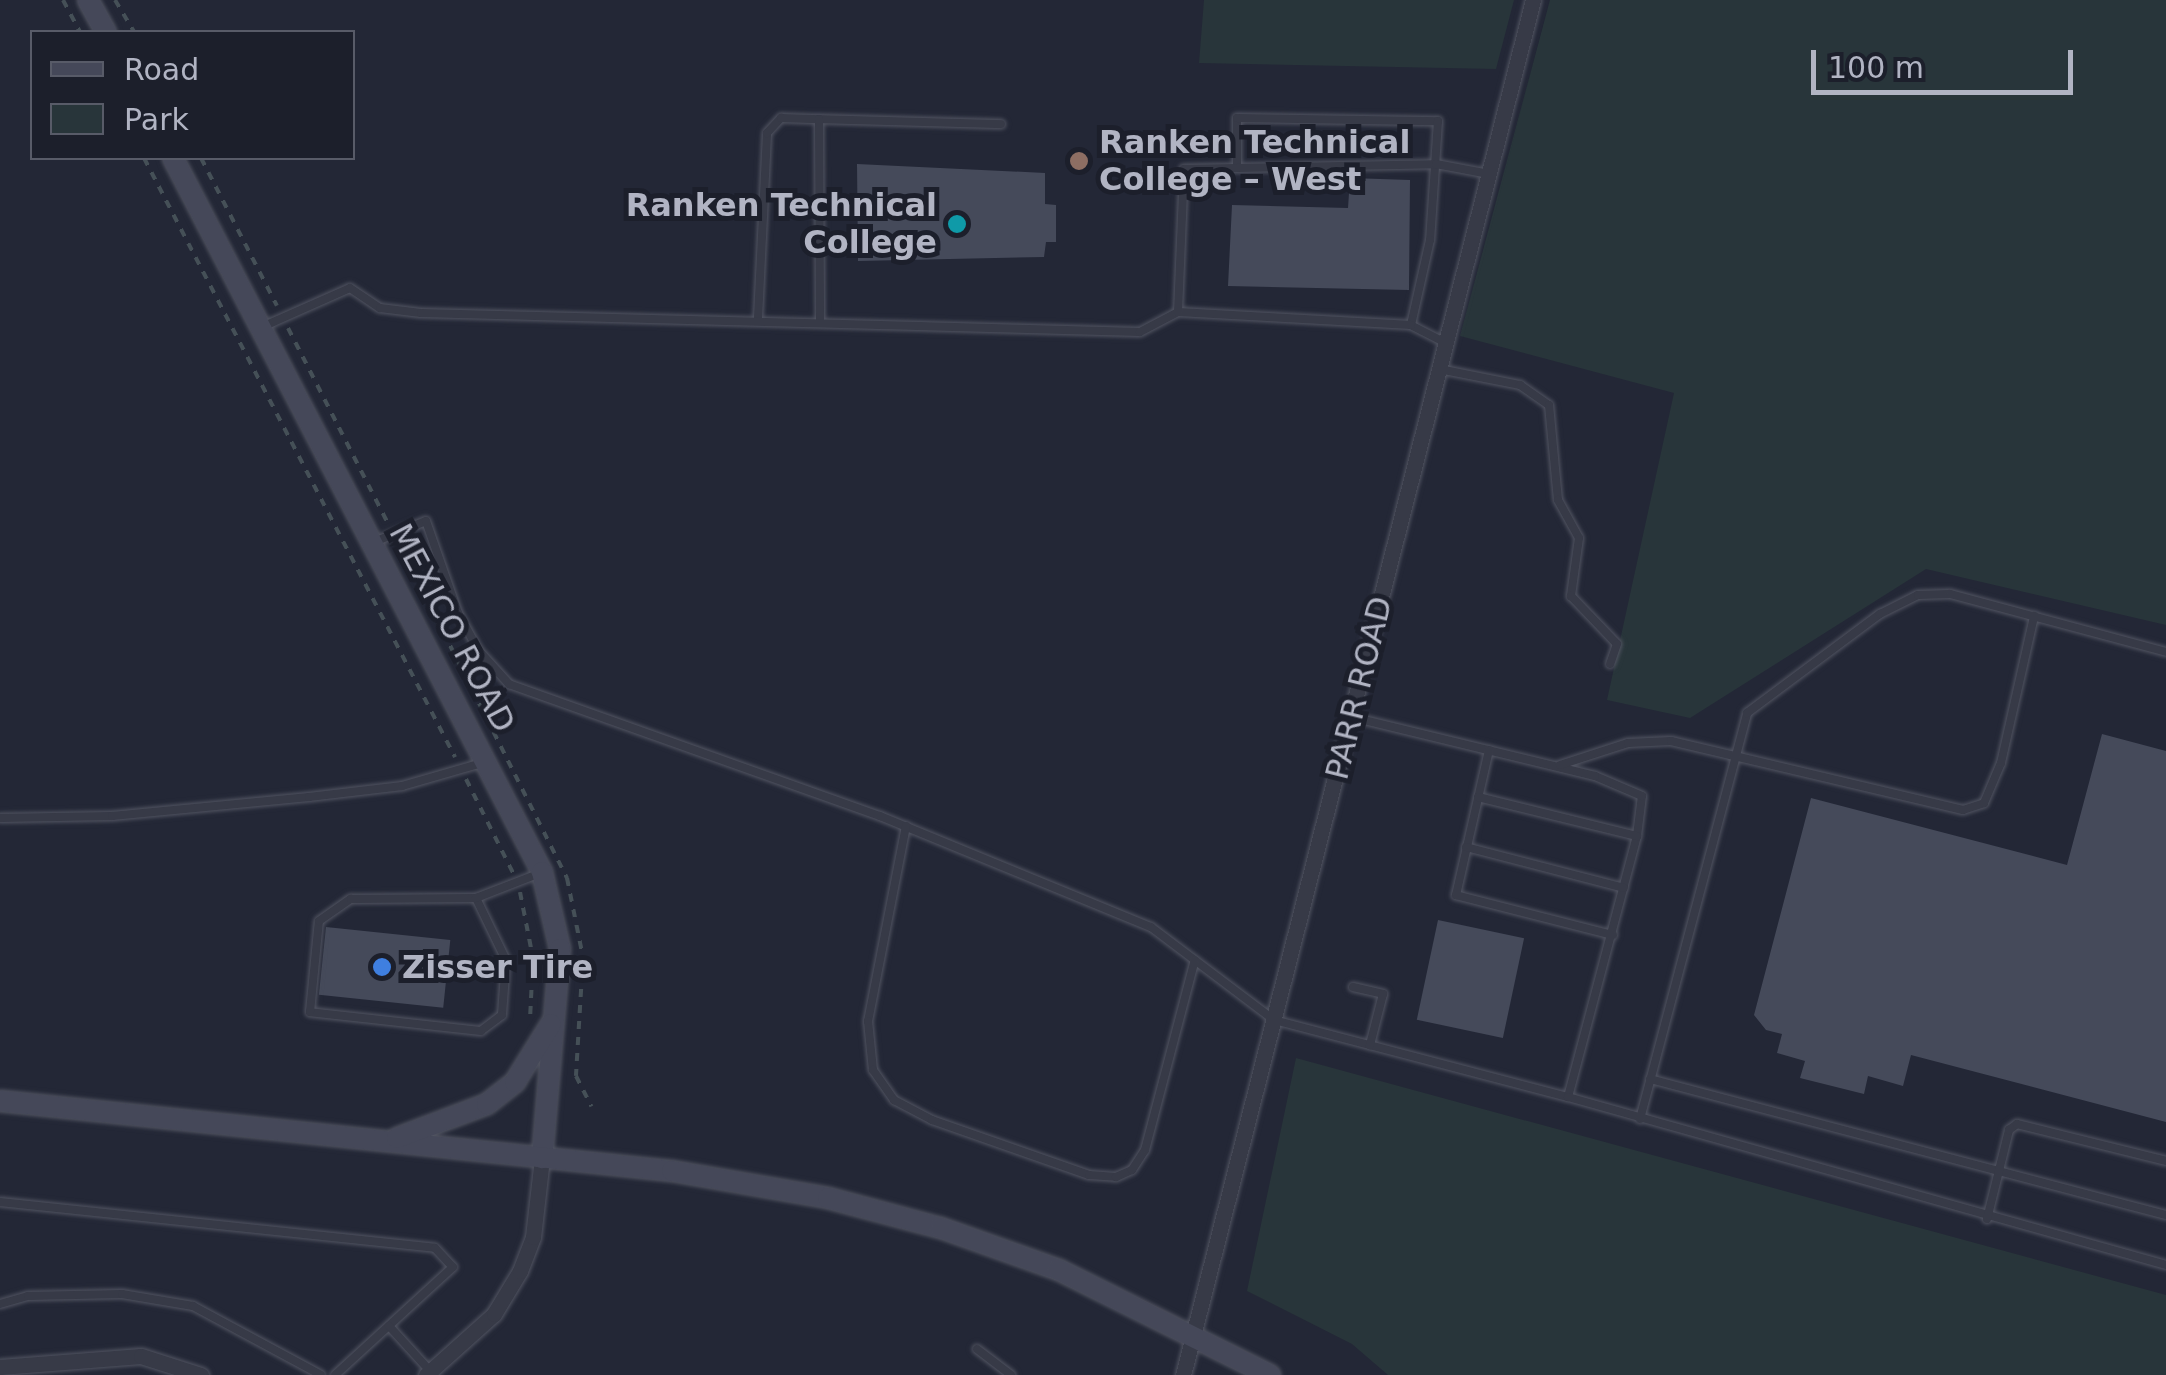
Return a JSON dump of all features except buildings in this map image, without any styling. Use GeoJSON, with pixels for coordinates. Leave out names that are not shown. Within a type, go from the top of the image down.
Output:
{"type":"FeatureCollection","features":[{"type":"Feature","properties":{"kind":"main road"},"geometry":{"type":"LineString","coordinates":[[88,0],[105,30]]}},
{"type":"Feature","properties":{"kind":"main road","name":"MEXICO ROAD"},"geometry":{"type":"LineString","coordinates":[[174,160],[542,872],[560,950],[542,1158]]}},
{"type":"Feature","properties":{"kind":"main road"},"geometry":{"type":"LineString","coordinates":[[389,1141],[487,1104],[532,1060],[556,1013]]}},
{"type":"Feature","properties":{"kind":"main road"},"geometry":{"type":"LineString","coordinates":[[0,1101],[754,1182],[881,1211],[1058,1270],[1194,1332],[1270,1375]]}},
{"type":"Feature","properties":{"kind":"street","name":"PARR ROAD"},"geometry":{"type":"LineString","coordinates":[[1183,1375],[1533,0]]}},
{"type":"Feature","properties":{"kind":"street"},"geometry":{"type":"LineString","coordinates":[[430,1374],[494,1314],[520,1272],[533,1237],[542,1158]]}},
{"type":"Feature","properties":{"kind":"street"},"geometry":{"type":"LineString","coordinates":[[0,1367],[141,1356],[201,1375]]}},
{"type":"Feature","properties":{"kind":"lane"},"geometry":{"type":"LineString","coordinates":[[758,318],[767,133],[781,118],[1001,124]]}},
{"type":"Feature","properties":{"kind":"lane"},"geometry":{"type":"LineString","coordinates":[[818,118],[820,321]]}},
{"type":"Feature","properties":{"kind":"lane"},"geometry":{"type":"LineString","coordinates":[[1236,168],[1237,118],[1438,121],[1430,240],[1411,325]]}},
{"type":"Feature","properties":{"kind":"lane"},"geometry":{"type":"LineString","coordinates":[[1178,312],[1184,169],[1436,164],[1489,174]]}},
{"type":"Feature","properties":{"kind":"lane"},"geometry":{"type":"LineString","coordinates":[[262,327],[350,288],[380,308],[421,313],[758,318],[1140,332],[1178,312],[1411,325],[1446,343]]}},
{"type":"Feature","properties":{"kind":"lane"},"geometry":{"type":"LineString","coordinates":[[1440,369],[1520,386],[1548,405],[1558,500],[1579,538],[1571,596],[1617,644],[1610,664]]}},
{"type":"Feature","properties":{"kind":"lane"},"geometry":{"type":"LineString","coordinates":[[374,542],[426,521],[458,612],[479,651],[509,684],[906,826],[1151,927],[1274,1020],[1640,1118],[1986,1219],[2166,1265]]}},
{"type":"Feature","properties":{"kind":"lane"},"geometry":{"type":"LineString","coordinates":[[1640,1118],[1733,753],[1747,713],[1880,614],[1918,595],[1950,594],[2166,652]]}},
{"type":"Feature","properties":{"kind":"lane"},"geometry":{"type":"LineString","coordinates":[[1555,766],[1628,743],[1671,741],[1963,810],[1984,803],[2001,763],[2034,616]]}},
{"type":"Feature","properties":{"kind":"lane"},"geometry":{"type":"LineString","coordinates":[[1351,716],[1555,766],[1642,796],[1637,836],[1568,1098]]}},
{"type":"Feature","properties":{"kind":"lane"},"geometry":{"type":"LineString","coordinates":[[1488,750],[1456,894],[1612,936]]}},
{"type":"Feature","properties":{"kind":"lane"},"geometry":{"type":"LineString","coordinates":[[0,818],[212,808],[402,786],[488,762]]}},
{"type":"Feature","properties":{"kind":"lane"},"geometry":{"type":"LineString","coordinates":[[1478,797],[1637,836]]}},
{"type":"Feature","properties":{"kind":"lane"},"geometry":{"type":"LineString","coordinates":[[906,826],[868,1021],[872,1070],[894,1100],[932,1120],[1089,1175],[1116,1178],[1132,1170],[1145,1150],[1194,960]]}},
{"type":"Feature","properties":{"kind":"lane"},"geometry":{"type":"LineString","coordinates":[[1466,847],[1624,888]]}},
{"type":"Feature","properties":{"kind":"lane"},"geometry":{"type":"LineString","coordinates":[[476,898],[506,960],[502,1016],[480,1030],[310,1012],[319,921],[351,899],[476,898],[542,872]]}},
{"type":"Feature","properties":{"kind":"lane"},"geometry":{"type":"LineString","coordinates":[[1353,987],[1383,994],[1370,1045]]}},
{"type":"Feature","properties":{"kind":"lane"},"geometry":{"type":"LineString","coordinates":[[1650,1079],[2166,1215]]}},
{"type":"Feature","properties":{"kind":"lane"},"geometry":{"type":"LineString","coordinates":[[1986,1219],[1998,1171],[2017,1124],[2166,1160]]}},
{"type":"Feature","properties":{"kind":"lane"},"geometry":{"type":"LineString","coordinates":[[0,1202],[435,1248],[452,1267],[335,1375]]}},
{"type":"Feature","properties":{"kind":"lane"},"geometry":{"type":"LineString","coordinates":[[0,1304],[28,1296],[122,1294],[193,1306],[321,1375]]}},
{"type":"Feature","properties":{"kind":"lane"},"geometry":{"type":"LineString","coordinates":[[389,1326],[430,1374]]}},
{"type":"Feature","properties":{"kind":"lane"},"geometry":{"type":"LineString","coordinates":[[977,1349],[1011,1375]]}},
{"type":"Feature","properties":{"kind":"path"},"geometry":{"type":"LineString","coordinates":[[63,0],[79,30]]}},
{"type":"Feature","properties":{"kind":"path"},"geometry":{"type":"LineString","coordinates":[[115,0],[133,30]]}},
{"type":"Feature","properties":{"kind":"path"},"geometry":{"type":"LineString","coordinates":[[145,160],[517,882],[533,958],[525,1034]]}},
{"type":"Feature","properties":{"kind":"green space"},"geometry":{"type":"Polygon","coordinates":[[[1204,0],[1514,0],[1496,69],[1199,63],[1204,0]]]}},
{"type":"Feature","properties":{"kind":"green space"},"geometry":{"type":"Polygon","coordinates":[[[1550,0],[2166,0],[2166,625],[1926,569],[1690,718],[1607,700],[1674,393],[1460,336],[1550,0]]]}},
{"type":"Feature","properties":{"kind":"green space"},"geometry":{"type":"Polygon","coordinates":[[[1296,1058],[2166,1295],[2166,1375],[1388,1375],[1352,1344],[1247,1291],[1296,1058]]]}},
{"type":"Feature","properties":{"kind":"place","name":"Ranken Technical College – West"},"geometry":{"type":"Point","coordinates":[1079,161]}},
{"type":"Feature","properties":{"kind":"place","name":"Ranken Technical College"},"geometry":{"type":"Point","coordinates":[957,224]}},
{"type":"Feature","properties":{"kind":"place","name":"Zisser Tire"},"geometry":{"type":"Point","coordinates":[382,967]}}]}
